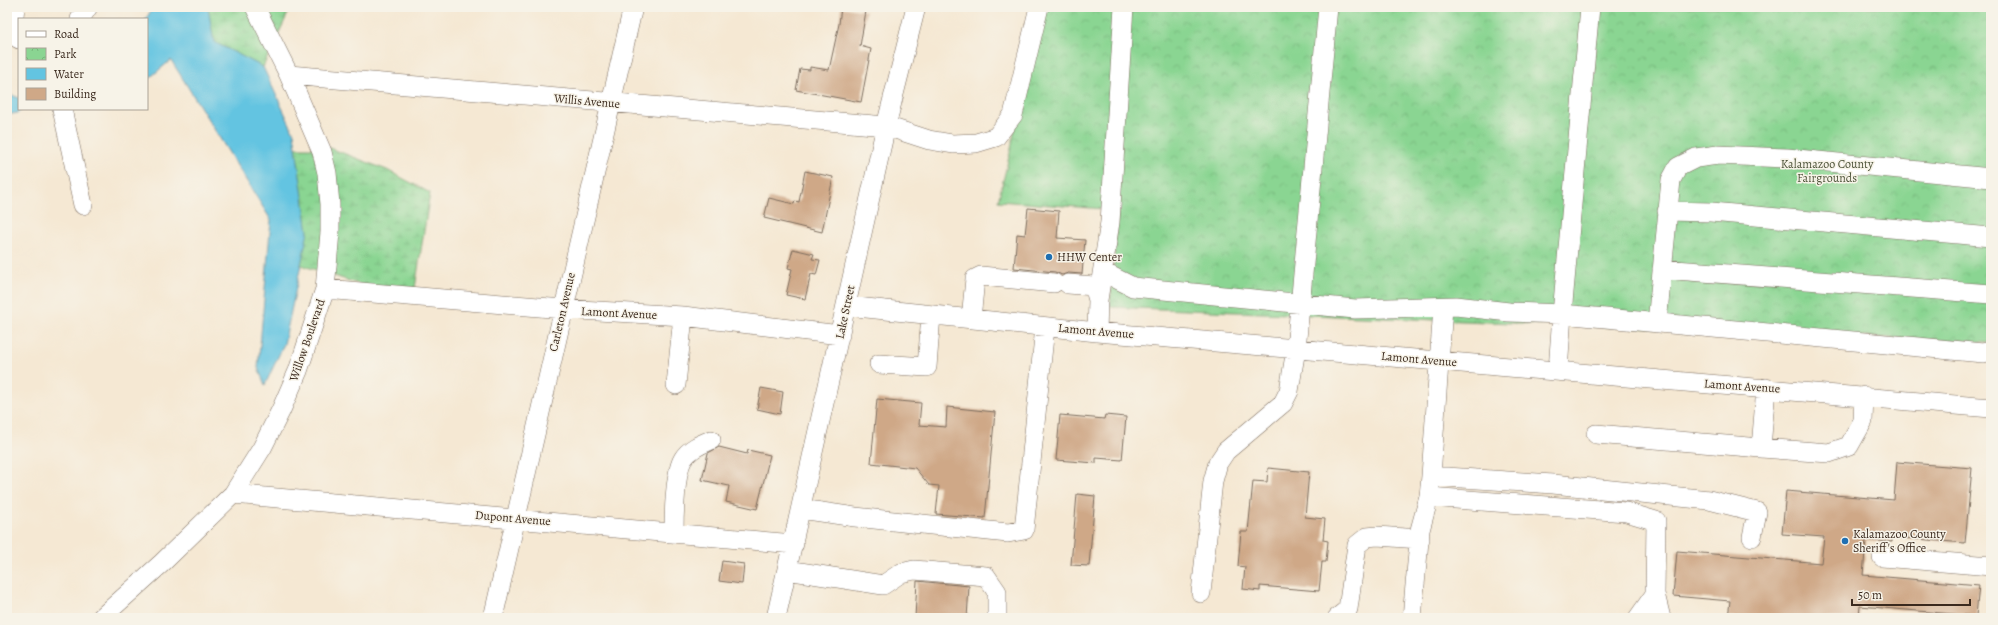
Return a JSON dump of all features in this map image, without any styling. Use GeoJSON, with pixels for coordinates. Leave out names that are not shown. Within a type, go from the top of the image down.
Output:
{"type":"FeatureCollection","features":[{"type":"Feature","properties":{"kind":"street"},"geometry":{"type":"LineString","coordinates":[[15,7],[12,34],[18,38]]}},
{"type":"Feature","properties":{"kind":"street"},"geometry":{"type":"LineString","coordinates":[[81,18],[88,7]]}},
{"type":"Feature","properties":{"kind":"street","name":"Willow Boulevard"},"geometry":{"type":"LineString","coordinates":[[101,618],[162,564],[233,494],[262,448],[281,410],[298,371],[325,289],[330,232],[330,204],[322,152],[289,75],[255,7]]}},
{"type":"Feature","properties":{"kind":"street","name":"Carleton Avenue"},"geometry":{"type":"LineString","coordinates":[[493,618],[633,7]]}},
{"type":"Feature","properties":{"kind":"street","name":"Lake Street"},"geometry":{"type":"LineString","coordinates":[[776,618],[802,509],[886,126],[916,7]]}},
{"type":"Feature","properties":{"kind":"street","name":"Willis Avenue"},"geometry":{"type":"LineString","coordinates":[[289,75],[886,126],[929,140],[953,144],[976,143],[996,137],[1013,115],[1038,7]]}},
{"type":"Feature","properties":{"kind":"street"},"geometry":{"type":"LineString","coordinates":[[1097,332],[1098,300],[1110,222],[1124,7]]}},
{"type":"Feature","properties":{"kind":"street"},"geometry":{"type":"LineString","coordinates":[[1201,593],[1213,481],[1218,463],[1226,451],[1283,403],[1290,391],[1296,349],[1328,7]]}},
{"type":"Feature","properties":{"kind":"street"},"geometry":{"type":"LineString","coordinates":[[1558,371],[1590,7]]}},
{"type":"Feature","properties":{"kind":"street"},"geometry":{"type":"LineString","coordinates":[[62,110],[83,205]]}},
{"type":"Feature","properties":{"kind":"street"},"geometry":{"type":"LineString","coordinates":[[1657,323],[1671,180],[1678,167],[1696,158],[1718,155],[1787,158],[1991,178]]}},
{"type":"Feature","properties":{"kind":"street"},"geometry":{"type":"LineString","coordinates":[[1667,210],[1711,212],[1991,236]]}},
{"type":"Feature","properties":{"kind":"street"},"geometry":{"type":"LineString","coordinates":[[1662,269],[1991,294]]}},
{"type":"Feature","properties":{"kind":"street"},"geometry":{"type":"LineString","coordinates":[[1102,272],[1133,287],[1355,309],[1456,306],[1509,312],[1562,314],[1983,353],[1991,351]]}},
{"type":"Feature","properties":{"kind":"street"},"geometry":{"type":"LineString","coordinates":[[971,319],[975,279],[981,276],[1094,286],[1098,300]]}},
{"type":"Feature","properties":{"kind":"street","name":"Lamont Avenue"},"geometry":{"type":"LineString","coordinates":[[325,289],[563,309],[683,316],[840,335]]}},
{"type":"Feature","properties":{"kind":"street","name":"Lamont Avenue"},"geometry":{"type":"LineString","coordinates":[[847,306],[1097,332],[1991,408]]}},
{"type":"Feature","properties":{"kind":"street"},"geometry":{"type":"LineString","coordinates":[[1412,618],[1420,539],[1429,497],[1443,307]]}},
{"type":"Feature","properties":{"kind":"street"},"geometry":{"type":"LineString","coordinates":[[879,364],[927,367],[931,315]]}},
{"type":"Feature","properties":{"kind":"street"},"geometry":{"type":"LineString","coordinates":[[676,385],[683,316]]}},
{"type":"Feature","properties":{"kind":"street"},"geometry":{"type":"LineString","coordinates":[[802,509],[855,517],[1008,533],[1024,530],[1045,326]]}},
{"type":"Feature","properties":{"kind":"street"},"geometry":{"type":"LineString","coordinates":[[1761,448],[1766,388]]}},
{"type":"Feature","properties":{"kind":"street"},"geometry":{"type":"LineString","coordinates":[[1596,434],[1829,453],[1849,446],[1863,421],[1864,396]]}},
{"type":"Feature","properties":{"kind":"street"},"geometry":{"type":"LineString","coordinates":[[674,533],[680,465],[683,459],[695,448],[711,440]]}},
{"type":"Feature","properties":{"kind":"street"},"geometry":{"type":"LineString","coordinates":[[1431,476],[1554,484],[1709,500],[1757,512],[1752,537]]}},
{"type":"Feature","properties":{"kind":"street","name":"Dupont Avenue"},"geometry":{"type":"LineString","coordinates":[[233,494],[794,544]]}},
{"type":"Feature","properties":{"kind":"street"},"geometry":{"type":"LineString","coordinates":[[1429,497],[1626,512],[1656,521],[1655,594],[1661,618]]}},
{"type":"Feature","properties":{"kind":"street"},"geometry":{"type":"LineString","coordinates":[[1337,618],[1348,609],[1357,545],[1366,537],[1377,536],[1420,539]]}},
{"type":"Feature","properties":{"kind":"street"},"geometry":{"type":"LineString","coordinates":[[1882,557],[1991,566]]}},
{"type":"Feature","properties":{"kind":"street"},"geometry":{"type":"LineString","coordinates":[[787,570],[883,584],[901,573],[914,570],[986,576],[997,592],[997,618]]}},
{"type":"Feature","properties":{"kind":"street"},"geometry":{"type":"LineString","coordinates":[[1638,618],[1655,594]]}},
{"type":"Feature","properties":{"kind":"green space"},"geometry":{"type":"Polygon","coordinates":[[[188,7],[291,7],[263,67],[216,75],[188,7]]]}},
{"type":"Feature","properties":{"kind":"green space","name":"Kalamazoo County Fairgrounds"},"geometry":{"type":"Polygon","coordinates":[[[1038,7],[1991,7],[1991,342],[1110,307],[1118,210],[998,201],[1011,149],[1038,7]]]}},
{"type":"Feature","properties":{"kind":"green space"},"geometry":{"type":"Polygon","coordinates":[[[292,148],[330,148],[387,170],[430,193],[415,288],[368,287],[298,264],[292,148]]]}},
{"type":"Feature","properties":{"kind":"water"},"geometry":{"type":"Polygon","coordinates":[[[153,7],[208,7],[214,42],[263,67],[294,133],[308,232],[284,344],[265,385],[258,368],[271,220],[171,60],[148,79],[148,18],[147,18],[153,7]]]}},
{"type":"Feature","properties":{"kind":"water"},"geometry":{"type":"Polygon","coordinates":[[[7,93],[18,98],[18,110],[22,110],[17,113],[7,115],[7,93]]]}},
{"type":"Feature","properties":{"kind":"building"},"geometry":{"type":"Polygon","coordinates":[[[841,7],[866,11],[860,46],[871,49],[861,102],[796,90],[800,69],[810,70],[810,67],[829,70],[839,24],[841,7]]]}},
{"type":"Feature","properties":{"kind":"building"},"geometry":{"type":"Polygon","coordinates":[[[805,171],[833,177],[822,232],[764,218],[769,198],[794,204],[795,201],[799,202],[805,171]]]}},
{"type":"Feature","properties":{"kind":"building","name":"HHW Center"},"geometry":{"type":"Polygon","coordinates":[[[1028,208],[1059,211],[1057,238],[1085,240],[1082,274],[1068,273],[1062,275],[1055,272],[1014,268],[1017,234],[1025,235],[1028,208]]]}},
{"type":"Feature","properties":{"kind":"building"},"geometry":{"type":"Polygon","coordinates":[[[793,249],[814,254],[812,259],[820,260],[816,275],[811,274],[805,299],[786,295],[792,269],[788,268],[793,249]]]}},
{"type":"Feature","properties":{"kind":"building"},"geometry":{"type":"Polygon","coordinates":[[[761,388],[783,392],[780,414],[757,409],[761,388]]]}},
{"type":"Feature","properties":{"kind":"building"},"geometry":{"type":"Polygon","coordinates":[[[877,399],[921,403],[919,425],[946,427],[947,407],[995,412],[985,518],[936,514],[939,486],[929,485],[915,468],[871,463],[877,399]]]}},
{"type":"Feature","properties":{"kind":"building"},"geometry":{"type":"Polygon","coordinates":[[[1060,415],[1104,419],[1105,415],[1126,417],[1122,460],[1096,458],[1096,463],[1056,460],[1060,415]]]}},
{"type":"Feature","properties":{"kind":"building"},"geometry":{"type":"Polygon","coordinates":[[[719,447],[747,454],[748,450],[770,455],[757,509],[726,502],[729,486],[702,480],[708,453],[719,447]]]}},
{"type":"Feature","properties":{"kind":"building","name":"Kalamazoo County Sheriff's Office"},"geometry":{"type":"Polygon","coordinates":[[[1897,462],[1972,468],[1965,543],[1892,537],[1892,542],[1866,540],[1863,575],[1979,585],[1976,616],[1860,606],[1859,618],[1728,618],[1730,601],[1673,596],[1677,551],[1821,563],[1824,537],[1782,534],[1786,491],[1894,500],[1897,462]]]}},
{"type":"Feature","properties":{"kind":"building"},"geometry":{"type":"Polygon","coordinates":[[[1268,468],[1309,472],[1305,517],[1325,519],[1323,540],[1328,541],[1326,562],[1322,562],[1319,591],[1260,586],[1260,591],[1243,589],[1245,567],[1238,566],[1241,532],[1248,532],[1253,481],[1267,482],[1268,468]]]}},
{"type":"Feature","properties":{"kind":"building"},"geometry":{"type":"Polygon","coordinates":[[[1077,494],[1095,496],[1089,566],[1071,565],[1077,494]]]}},
{"type":"Feature","properties":{"kind":"building"},"geometry":{"type":"Polygon","coordinates":[[[722,561],[744,564],[742,584],[719,581],[722,561]]]}},
{"type":"Feature","properties":{"kind":"building"},"geometry":{"type":"Polygon","coordinates":[[[917,581],[969,586],[967,618],[915,618],[917,581]]]}},
{"type":"Feature","properties":{"kind":"place","name":"HHW Center"},"geometry":{"type":"Point","coordinates":[1049,257]}},
{"type":"Feature","properties":{"kind":"place","name":"Kalamazoo County Sheriff's Office"},"geometry":{"type":"Point","coordinates":[1845,541]}}]}
